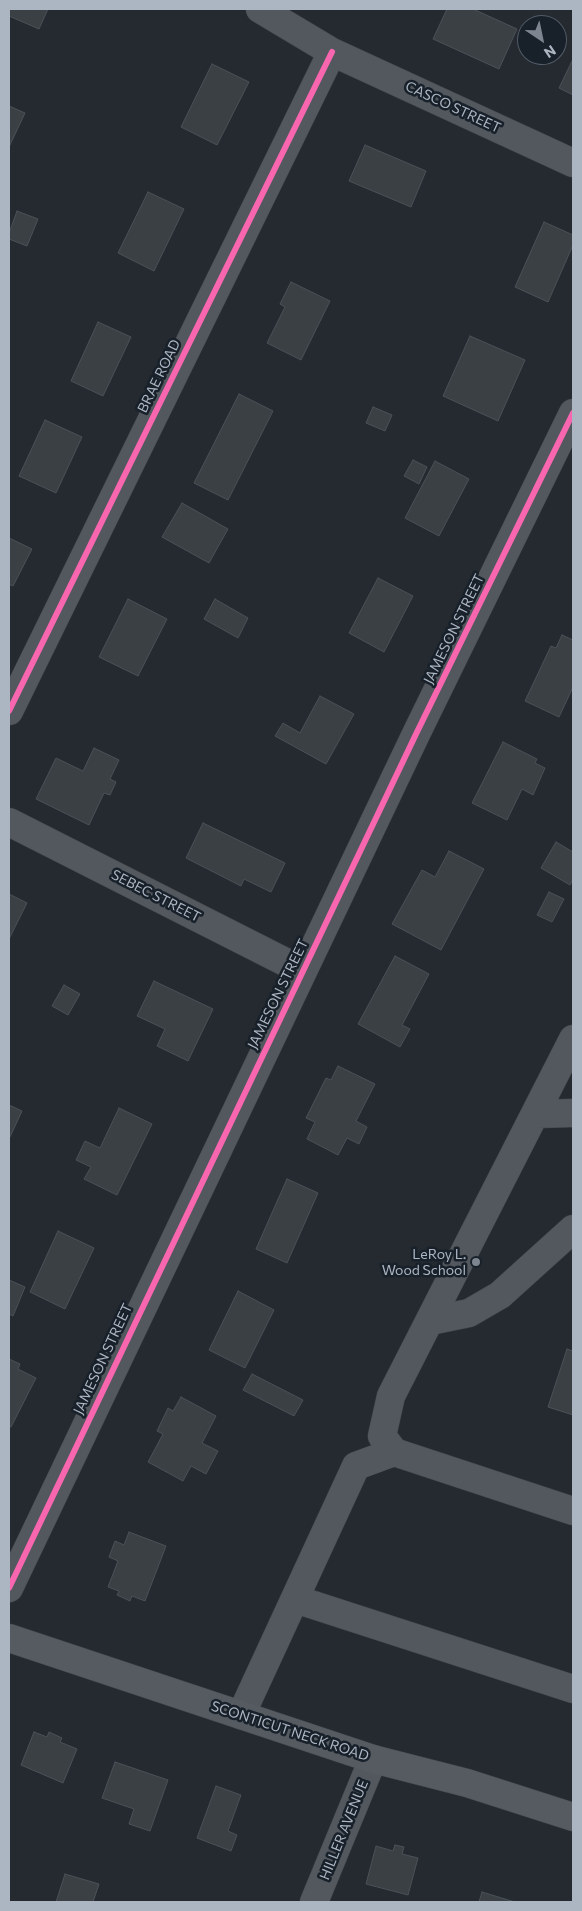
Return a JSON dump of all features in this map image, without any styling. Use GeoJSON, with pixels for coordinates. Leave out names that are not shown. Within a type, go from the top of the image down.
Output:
{"type":"FeatureCollection","features":[{"type":"Feature","properties":{"kind":"main road","name":"SCONTICUT NECK ROAD"},"geometry":{"type":"LineString","coordinates":[[9,1638],[373,1758],[467,1783],[573,1817]]}},
{"type":"Feature","properties":{"kind":"street","name":"CASCO STREET"},"geometry":{"type":"LineString","coordinates":[[260,9],[332,52],[573,163]]}},
{"type":"Feature","properties":{"kind":"street","name":"BRAE ROAD"},"geometry":{"type":"LineString","coordinates":[[9,711],[332,52]]}},
{"type":"Feature","properties":{"kind":"street","name":"JAMESON STREET"},"geometry":{"type":"LineString","coordinates":[[9,1588],[303,971],[573,412]]}},
{"type":"Feature","properties":{"kind":"street","name":"SEBEC STREET"},"geometry":{"type":"LineString","coordinates":[[9,822],[303,971]]}},
{"type":"Feature","properties":{"kind":"street"},"geometry":{"type":"LineString","coordinates":[[573,1039],[391,1396],[382,1436],[394,1452],[573,1511]]}},
{"type":"Feature","properties":{"kind":"street"},"geometry":{"type":"LineString","coordinates":[[535,1114],[573,1113]]}},
{"type":"Feature","properties":{"kind":"street"},"geometry":{"type":"LineString","coordinates":[[430,1321],[469,1313],[500,1295],[573,1229]]}},
{"type":"Feature","properties":{"kind":"street"},"geometry":{"type":"LineString","coordinates":[[241,1715],[356,1466],[394,1452]]}},
{"type":"Feature","properties":{"kind":"street"},"geometry":{"type":"LineString","coordinates":[[295,1599],[573,1689]]}},
{"type":"Feature","properties":{"kind":"street","name":"HILLER AVENUE"},"geometry":{"type":"LineString","coordinates":[[314,1902],[373,1758]]}},
{"type":"Feature","properties":{"kind":"building"},"geometry":{"type":"Polygon","coordinates":[[[9,9],[48,9],[39,29],[9,16],[9,9]]]}},
{"type":"Feature","properties":{"kind":"building"},"geometry":{"type":"Polygon","coordinates":[[[447,9],[473,9],[517,29],[499,69],[433,39],[447,9]]]}},
{"type":"Feature","properties":{"kind":"building"},"geometry":{"type":"Polygon","coordinates":[[[573,59],[573,95],[559,88],[573,59]]]}},
{"type":"Feature","properties":{"kind":"building"},"geometry":{"type":"Polygon","coordinates":[[[212,64],[249,82],[217,145],[181,127],[212,64]]]}},
{"type":"Feature","properties":{"kind":"building"},"geometry":{"type":"Polygon","coordinates":[[[9,106],[25,113],[9,147],[9,106]]]}},
{"type":"Feature","properties":{"kind":"building"},"geometry":{"type":"Polygon","coordinates":[[[365,145],[426,171],[411,207],[349,181],[365,145]]]}},
{"type":"Feature","properties":{"kind":"building"},"geometry":{"type":"Polygon","coordinates":[[[148,192],[184,209],[154,271],[118,253],[148,192]]]}},
{"type":"Feature","properties":{"kind":"building"},"geometry":{"type":"Polygon","coordinates":[[[17,211],[38,219],[27,246],[9,239],[9,233],[17,211]]]}},
{"type":"Feature","properties":{"kind":"building"},"geometry":{"type":"Polygon","coordinates":[[[544,222],[573,235],[573,245],[548,302],[515,287],[544,222]]]}},
{"type":"Feature","properties":{"kind":"building"},"geometry":{"type":"Polygon","coordinates":[[[291,282],[330,301],[301,360],[267,343],[285,307],[280,304],[291,282]]]}},
{"type":"Feature","properties":{"kind":"building"},"geometry":{"type":"Polygon","coordinates":[[[98,322],[131,337],[103,396],[71,381],[98,322]]]}},
{"type":"Feature","properties":{"kind":"building"},"geometry":{"type":"Polygon","coordinates":[[[470,336],[525,360],[498,421],[443,396],[470,336]]]}},
{"type":"Feature","properties":{"kind":"building"},"geometry":{"type":"Polygon","coordinates":[[[239,394],[273,411],[228,500],[194,483],[239,394]]]}},
{"type":"Feature","properties":{"kind":"building"},"geometry":{"type":"Polygon","coordinates":[[[373,407],[392,415],[385,431],[366,423],[373,407]]]}},
{"type":"Feature","properties":{"kind":"building"},"geometry":{"type":"Polygon","coordinates":[[[45,420],[82,437],[56,493],[19,476],[45,420]]]}},
{"type":"Feature","properties":{"kind":"building"},"geometry":{"type":"Polygon","coordinates":[[[413,460],[427,467],[419,484],[404,476],[413,460]]]}},
{"type":"Feature","properties":{"kind":"building"},"geometry":{"type":"Polygon","coordinates":[[[435,461],[469,479],[439,536],[405,518],[435,461]]]}},
{"type":"Feature","properties":{"kind":"building"},"geometry":{"type":"Polygon","coordinates":[[[182,503],[228,529],[209,563],[162,537],[182,503]]]}},
{"type":"Feature","properties":{"kind":"building"},"geometry":{"type":"Polygon","coordinates":[[[9,538],[32,549],[13,586],[9,584],[9,538]]]}},
{"type":"Feature","properties":{"kind":"building"},"geometry":{"type":"Polygon","coordinates":[[[378,578],[413,596],[384,652],[349,633],[378,578]]]}},
{"type":"Feature","properties":{"kind":"building"},"geometry":{"type":"Polygon","coordinates":[[[128,599],[167,619],[138,676],[99,657],[128,599]]]}},
{"type":"Feature","properties":{"kind":"building"},"geometry":{"type":"Polygon","coordinates":[[[215,599],[248,618],[238,638],[204,619],[215,599]]]}},
{"type":"Feature","properties":{"kind":"building"},"geometry":{"type":"Polygon","coordinates":[[[562,635],[573,640],[573,687],[559,717],[525,701],[551,646],[556,648],[562,635]]]}},
{"type":"Feature","properties":{"kind":"building"},"geometry":{"type":"Polygon","coordinates":[[[320,696],[354,714],[326,764],[275,736],[283,723],[300,733],[320,696]]]}},
{"type":"Feature","properties":{"kind":"building"},"geometry":{"type":"Polygon","coordinates":[[[503,742],[537,759],[535,763],[545,768],[533,795],[522,789],[507,820],[472,803],[503,742]]]}},
{"type":"Feature","properties":{"kind":"building"},"geometry":{"type":"Polygon","coordinates":[[[94,748],[119,760],[110,779],[116,782],[110,795],[104,793],[89,825],[36,799],[56,758],[83,771],[94,748]]]}},
{"type":"Feature","properties":{"kind":"building"},"geometry":{"type":"Polygon","coordinates":[[[203,823],[285,863],[271,892],[244,879],[241,886],[186,858],[203,823]]]}},
{"type":"Feature","properties":{"kind":"building"},"geometry":{"type":"Polygon","coordinates":[[[556,842],[573,852],[573,879],[570,885],[541,868],[556,842]]]}},
{"type":"Feature","properties":{"kind":"building"},"geometry":{"type":"Polygon","coordinates":[[[449,851],[484,869],[441,950],[392,924],[422,870],[435,877],[449,851]]]}},
{"type":"Feature","properties":{"kind":"building"},"geometry":{"type":"Polygon","coordinates":[[[549,892],[564,899],[552,922],[537,915],[549,892]]]}},
{"type":"Feature","properties":{"kind":"building"},"geometry":{"type":"Polygon","coordinates":[[[9,894],[27,903],[9,939],[9,894]]]}},
{"type":"Feature","properties":{"kind":"building"},"geometry":{"type":"Polygon","coordinates":[[[395,956],[429,974],[402,1025],[410,1029],[400,1047],[358,1024],[395,956]]]}},
{"type":"Feature","properties":{"kind":"building"},"geometry":{"type":"Polygon","coordinates":[[[154,981],[213,1009],[188,1061],[157,1046],[165,1029],[137,1016],[154,981]]]}},
{"type":"Feature","properties":{"kind":"building"},"geometry":{"type":"Polygon","coordinates":[[[64,985],[80,994],[68,1015],[52,1006],[64,985]]]}},
{"type":"Feature","properties":{"kind":"building"},"geometry":{"type":"Polygon","coordinates":[[[338,1066],[375,1084],[356,1121],[367,1127],[359,1144],[347,1138],[338,1155],[307,1139],[315,1122],[306,1118],[326,1078],[331,1080],[338,1066]]]}},
{"type":"Feature","properties":{"kind":"building"},"geometry":{"type":"Polygon","coordinates":[[[9,1105],[22,1111],[10,1137],[9,1137],[9,1105]]]}},
{"type":"Feature","properties":{"kind":"building"},"geometry":{"type":"Polygon","coordinates":[[[119,1108],[152,1124],[117,1195],[84,1179],[91,1167],[76,1160],[85,1141],[100,1148],[119,1108]]]}},
{"type":"Feature","properties":{"kind":"building"},"geometry":{"type":"Polygon","coordinates":[[[287,1179],[318,1193],[287,1263],[256,1249],[287,1179]]]}},
{"type":"Feature","properties":{"kind":"building"},"geometry":{"type":"Polygon","coordinates":[[[58,1231],[94,1248],[65,1309],[30,1292],[58,1231]]]}},
{"type":"Feature","properties":{"kind":"building"},"geometry":{"type":"Polygon","coordinates":[[[9,1280],[25,1287],[13,1316],[9,1314],[9,1280]]]}},
{"type":"Feature","properties":{"kind":"building"},"geometry":{"type":"Polygon","coordinates":[[[238,1291],[274,1310],[245,1368],[209,1350],[238,1291]]]}},
{"type":"Feature","properties":{"kind":"building"},"geometry":{"type":"Polygon","coordinates":[[[567,1349],[573,1351],[573,1415],[548,1407],[567,1349]]]}},
{"type":"Feature","properties":{"kind":"building"},"geometry":{"type":"Polygon","coordinates":[[[9,1359],[20,1364],[18,1369],[36,1378],[11,1427],[9,1426],[9,1359]]]}},
{"type":"Feature","properties":{"kind":"building"},"geometry":{"type":"Polygon","coordinates":[[[252,1374],[303,1400],[294,1416],[243,1390],[252,1374]]]}},
{"type":"Feature","properties":{"kind":"building"},"geometry":{"type":"Polygon","coordinates":[[[181,1397],[216,1416],[202,1443],[218,1451],[206,1474],[191,1466],[183,1481],[148,1462],[163,1434],[157,1431],[168,1408],[173,1411],[181,1397]]]}},
{"type":"Feature","properties":{"kind":"building"},"geometry":{"type":"Polygon","coordinates":[[[129,1532],[166,1546],[145,1601],[132,1596],[130,1601],[117,1595],[119,1591],[108,1587],[118,1561],[109,1557],[115,1541],[124,1545],[129,1532]]]}},
{"type":"Feature","properties":{"kind":"building"},"geometry":{"type":"Polygon","coordinates":[[[34,1732],[47,1737],[49,1732],[62,1738],[60,1742],[77,1749],[63,1783],[21,1765],[34,1732]]]}},
{"type":"Feature","properties":{"kind":"building"},"geometry":{"type":"Polygon","coordinates":[[[115,1762],[168,1780],[150,1831],[129,1824],[134,1809],[102,1798],[115,1762]]]}},
{"type":"Feature","properties":{"kind":"building"},"geometry":{"type":"Polygon","coordinates":[[[216,1786],[241,1795],[228,1831],[237,1835],[231,1851],[197,1838],[216,1786]]]}},
{"type":"Feature","properties":{"kind":"building"},"geometry":{"type":"Polygon","coordinates":[[[395,1845],[404,1847],[402,1854],[418,1858],[408,1895],[366,1884],[376,1846],[393,1851],[395,1845]]]}},
{"type":"Feature","properties":{"kind":"building"},"geometry":{"type":"Polygon","coordinates":[[[65,1874],[99,1884],[93,1902],[56,1902],[65,1874]]]}},
{"type":"Feature","properties":{"kind":"building"},"geometry":{"type":"Polygon","coordinates":[[[482,1892],[515,1902],[479,1902],[482,1892]]]}},
{"type":"Feature","properties":{"kind":"cycle path"},"geometry":{"type":"LineString","coordinates":[[9,711],[332,52]]}},
{"type":"Feature","properties":{"kind":"cycle path"},"geometry":{"type":"LineString","coordinates":[[9,1588],[417,732],[573,413]]}},
{"type":"Feature","properties":{"kind":"place","name":"LeRoy L. Wood School"},"geometry":{"type":"Point","coordinates":[476,1262]}}]}
